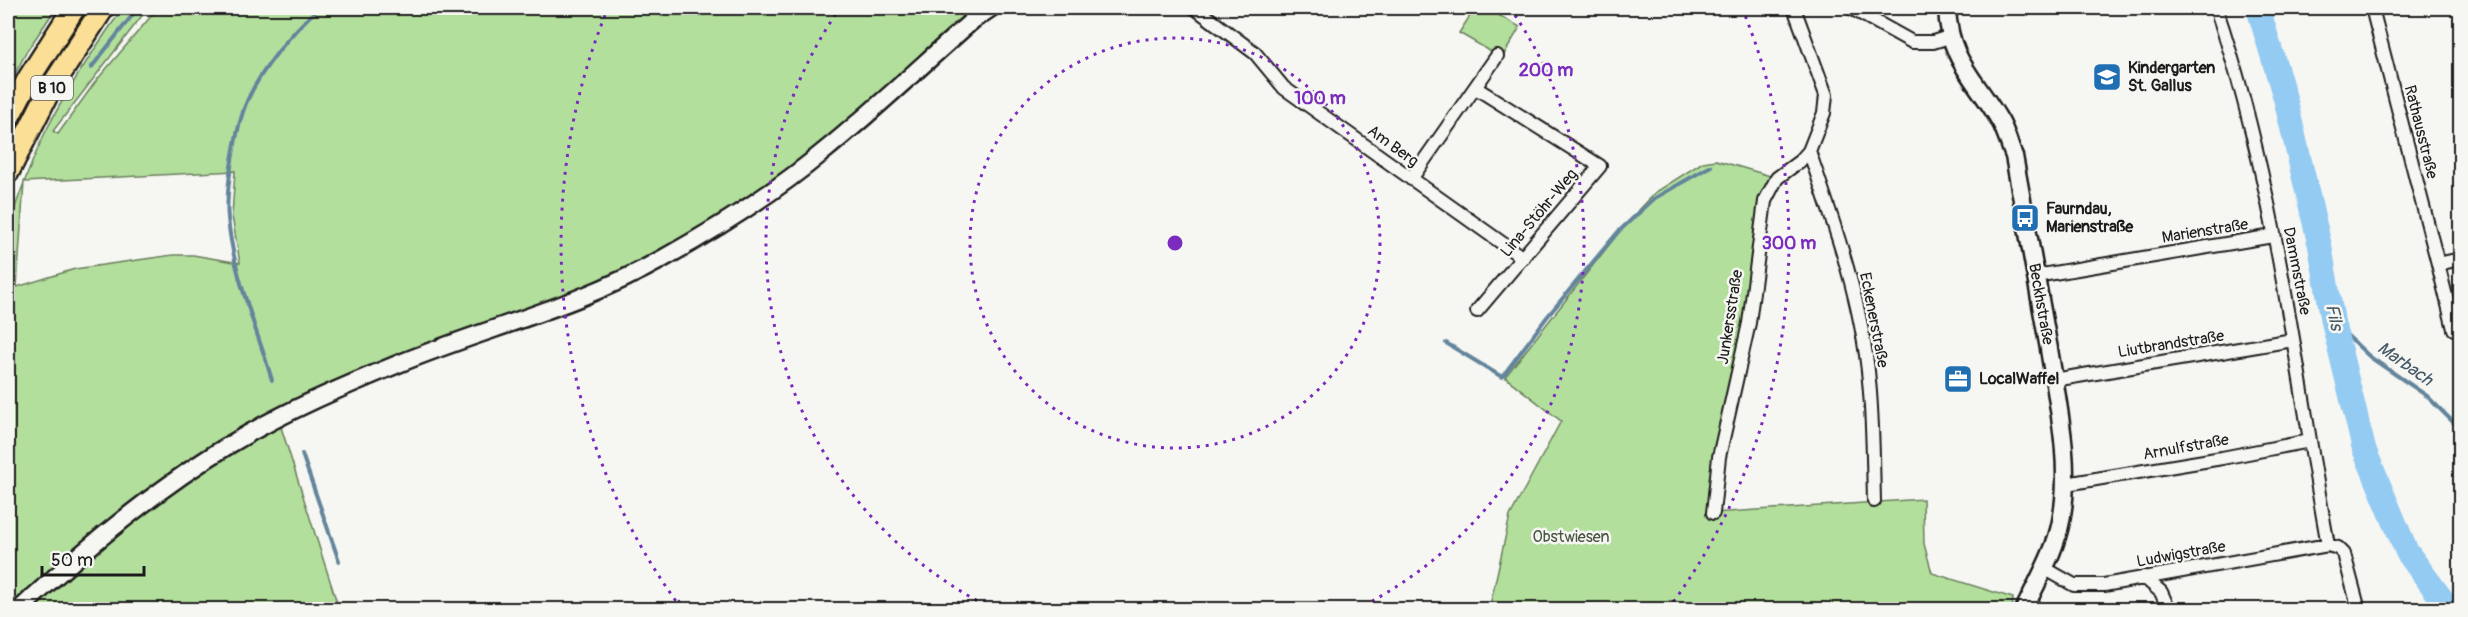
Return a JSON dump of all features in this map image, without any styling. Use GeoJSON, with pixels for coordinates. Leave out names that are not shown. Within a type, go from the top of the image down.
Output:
{"type":"FeatureCollection","features":[{"type":"Feature","properties":{"kind":"highway","name":"B 10"},"geometry":{"type":"LineString","coordinates":[[8,118],[29,78],[74,8]]}},
{"type":"Feature","properties":{"kind":"highway","name":"B 10"},"geometry":{"type":"LineString","coordinates":[[8,172],[49,91],[103,8]]}},
{"type":"Feature","properties":{"kind":"street"},"geometry":{"type":"LineString","coordinates":[[19,609],[87,548],[154,495],[246,435],[316,399],[402,362],[589,294],[660,260],[743,210],[822,153],[973,20],[991,8]]}},
{"type":"Feature","properties":{"kind":"street","name":"Am Berg"},"geometry":{"type":"LineString","coordinates":[[1196,8],[1255,53],[1284,88],[1523,258]]}},
{"type":"Feature","properties":{"kind":"street","name":"Junkersstraße"},"geometry":{"type":"LineString","coordinates":[[1713,513],[1719,457],[1749,323],[1765,201],[1777,178],[1800,161],[1809,151],[1824,113],[1826,94],[1794,8]]}},
{"type":"Feature","properties":{"kind":"street"},"geometry":{"type":"LineString","coordinates":[[1851,8],[1912,42],[1933,42],[1949,37]]}},
{"type":"Feature","properties":{"kind":"street","name":"Beckhstraße"},"geometry":{"type":"LineString","coordinates":[[1947,8],[1949,37],[1960,62],[2002,123],[2013,156],[2054,380],[2066,484],[2061,524],[2044,568],[2024,609]]}},
{"type":"Feature","properties":{"kind":"street","name":"Dammstraße"},"geometry":{"type":"LineString","coordinates":[[2216,8],[2241,84],[2273,236],[2328,545]]}},
{"type":"Feature","properties":{"kind":"street","name":"Rathausstraße"},"geometry":{"type":"LineString","coordinates":[[2372,8],[2454,329]]}},
{"type":"Feature","properties":{"kind":"street"},"geometry":{"type":"LineString","coordinates":[[1411,179],[1497,56]]}},
{"type":"Feature","properties":{"kind":"street","name":"Lina-Stöhr-Weg"},"geometry":{"type":"LineString","coordinates":[[1476,88],[1600,166],[1477,311]]}},
{"type":"Feature","properties":{"kind":"street","name":"Eckenerstraße"},"geometry":{"type":"LineString","coordinates":[[1809,151],[1842,246],[1859,322],[1870,383],[1874,501]]}},
{"type":"Feature","properties":{"kind":"street","name":"Marienstraße"},"geometry":{"type":"LineString","coordinates":[[2036,276],[2273,236]]}},
{"type":"Feature","properties":{"kind":"street"},"geometry":{"type":"LineString","coordinates":[[2438,264],[2460,259]]}},
{"type":"Feature","properties":{"kind":"street","name":"Liutbrandstraße"},"geometry":{"type":"LineString","coordinates":[[2054,380],[2293,340]]}},
{"type":"Feature","properties":{"kind":"street","name":"Arnulfstraße"},"geometry":{"type":"LineString","coordinates":[[2066,484],[2310,441]]}},
{"type":"Feature","properties":{"kind":"street"},"geometry":{"type":"LineString","coordinates":[[2328,545],[2338,548],[2344,554],[2359,609]]}},
{"type":"Feature","properties":{"kind":"street","name":"Ludwigstraße"},"geometry":{"type":"LineString","coordinates":[[2044,568],[2074,585],[2104,585],[2328,545]]}},
{"type":"Feature","properties":{"kind":"street"},"geometry":{"type":"LineString","coordinates":[[2144,577],[2161,592],[2169,609]]}},
{"type":"Feature","properties":{"kind":"green space"},"geometry":{"type":"Polygon","coordinates":[[[8,8],[56,8],[27,51],[8,87],[8,8]]]}},
{"type":"Feature","properties":{"kind":"green space"},"geometry":{"type":"Polygon","coordinates":[[[123,8],[148,8],[53,131],[58,134],[96,81],[158,8],[977,8],[822,153],[660,260],[289,412],[201,472],[280,424],[339,609],[8,610],[8,228],[24,183],[17,287],[75,269],[173,255],[193,255],[240,263],[232,216],[235,171],[24,182],[55,113],[123,8]]]}},
{"type":"Feature","properties":{"kind":"green space"},"geometry":{"type":"Polygon","coordinates":[[[1475,8],[1486,8],[1520,27],[1502,58],[1459,33],[1475,8]]]}},
{"type":"Feature","properties":{"kind":"green space","name":"Obstwiesen"},"geometry":{"type":"Polygon","coordinates":[[[1716,160],[1777,178],[1769,190],[1713,513],[1923,499],[1924,544],[1932,573],[2013,598],[2012,610],[1489,610],[1510,516],[1561,421],[1505,377],[1624,226],[1656,192],[1703,162],[1716,160]]]}},
{"type":"Feature","properties":{"kind":"waterway"},"geometry":{"type":"LineString","coordinates":[[91,68],[138,8]]}},
{"type":"Feature","properties":{"kind":"waterway"},"geometry":{"type":"LineString","coordinates":[[272,380],[246,300],[231,239],[228,206],[232,159],[243,112],[253,89],[278,51],[319,8]]}},
{"type":"Feature","properties":{"kind":"waterway","name":"Fils"},"geometry":{"type":"LineString","coordinates":[[2258,8],[2285,98],[2320,246],[2333,322],[2364,449],[2407,552],[2450,610]]}},
{"type":"Feature","properties":{"kind":"waterway"},"geometry":{"type":"LineString","coordinates":[[1446,343],[1502,377],[1547,317],[1618,232],[1655,198],[1711,166]]}},
{"type":"Feature","properties":{"kind":"waterway","name":"Marbach"},"geometry":{"type":"LineString","coordinates":[[2333,322],[2370,357],[2427,396],[2460,429]]}},
{"type":"Feature","properties":{"kind":"waterway"},"geometry":{"type":"LineString","coordinates":[[302,454],[339,561]]}},
{"type":"Feature","properties":{"kind":"place","name":"Kindergarten St. Gallus"},"geometry":{"type":"Point","coordinates":[2107,77]}},
{"type":"Feature","properties":{"kind":"place","name":"Faurndau, Marienstraße"},"geometry":{"type":"Point","coordinates":[2025,218]}},
{"type":"Feature","properties":{"kind":"place","name":"LocalWaffel"},"geometry":{"type":"Point","coordinates":[1958,379]}}]}
